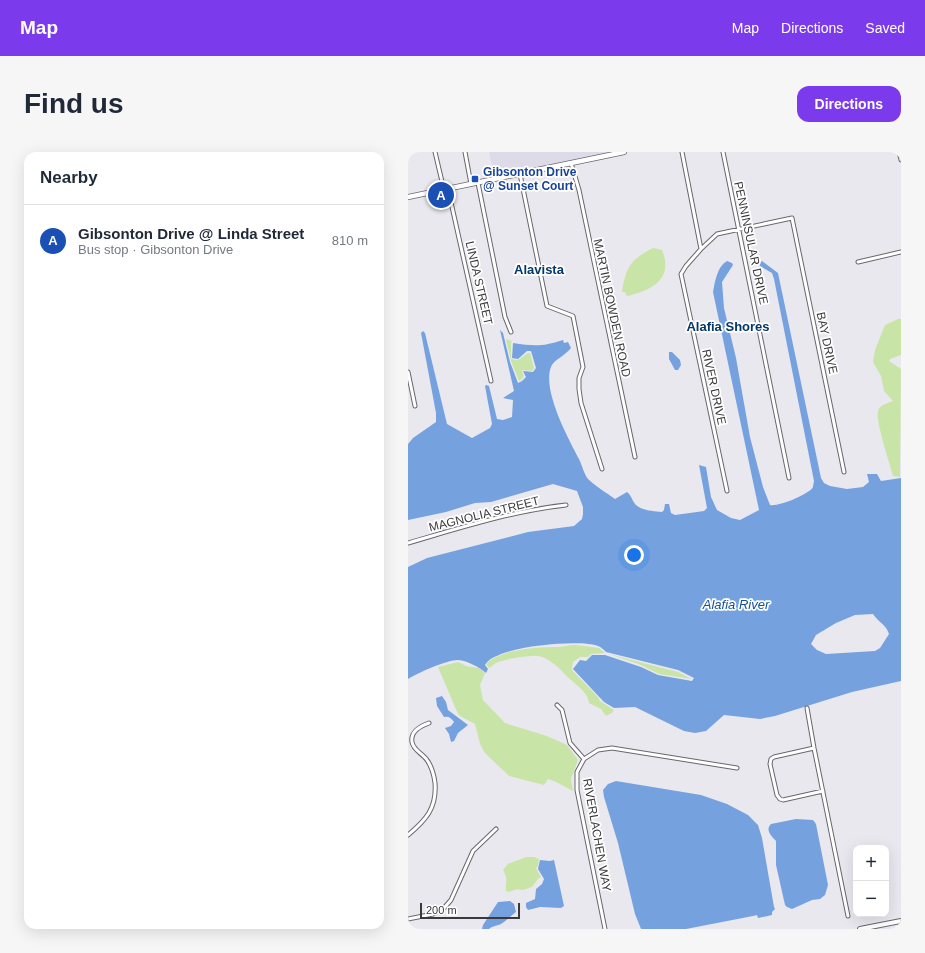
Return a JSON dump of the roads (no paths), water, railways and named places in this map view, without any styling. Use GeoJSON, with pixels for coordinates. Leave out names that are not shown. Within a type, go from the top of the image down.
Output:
{"type":"FeatureCollection","features":[{"type":"Feature","properties":{"kind":"main road"},"geometry":{"type":"LineString","coordinates":[[408,197],[624,152]]}},
{"type":"Feature","properties":{"kind":"street","name":"LINDA STREET"},"geometry":{"type":"LineString","coordinates":[[435,152],[446,189],[492,382]]}},
{"type":"Feature","properties":{"kind":"street"},"geometry":{"type":"LineString","coordinates":[[464,152],[471,184]]}},
{"type":"Feature","properties":{"kind":"street"},"geometry":{"type":"LineString","coordinates":[[682,152],[701,249]]}},
{"type":"Feature","properties":{"kind":"street","name":"PENNINSULAR DRIVE"},"geometry":{"type":"LineString","coordinates":[[723,152],[789,478]]}},
{"type":"Feature","properties":{"kind":"street"},"geometry":{"type":"LineString","coordinates":[[899,152],[901,160]]}},
{"type":"Feature","properties":{"kind":"street","name":"MARTIN BOWDEN ROAD"},"geometry":{"type":"LineString","coordinates":[[571,163],[634,457]]}},
{"type":"Feature","properties":{"kind":"street"},"geometry":{"type":"LineString","coordinates":[[520,174],[547,306],[573,316],[583,367],[579,378],[580,396],[602,469]]}},
{"type":"Feature","properties":{"kind":"street"},"geometry":{"type":"LineString","coordinates":[[478,183],[505,317],[511,332]]}},
{"type":"Feature","properties":{"kind":"street","name":"BAY DRIVE"},"geometry":{"type":"LineString","coordinates":[[739,230],[792,218],[844,472]]}},
{"type":"Feature","properties":{"kind":"street"},"geometry":{"type":"LineString","coordinates":[[701,249],[717,234],[739,230]]}},
{"type":"Feature","properties":{"kind":"street","name":"RIVER DRIVE"},"geometry":{"type":"LineString","coordinates":[[701,249],[681,274],[727,492]]}},
{"type":"Feature","properties":{"kind":"street"},"geometry":{"type":"LineString","coordinates":[[858,262],[901,252]]}},
{"type":"Feature","properties":{"kind":"street"},"geometry":{"type":"LineString","coordinates":[[408,372],[415,406]]}},
{"type":"Feature","properties":{"kind":"street","name":"MAGNOLIA STREET"},"geometry":{"type":"LineString","coordinates":[[408,543],[484,522],[549,507],[566,505]]}},
{"type":"Feature","properties":{"kind":"street"},"geometry":{"type":"LineString","coordinates":[[558,705],[562,710],[570,743],[584,759],[598,750],[612,748],[738,768]]}},
{"type":"Feature","properties":{"kind":"street"},"geometry":{"type":"LineString","coordinates":[[807,708],[848,916]]}},
{"type":"Feature","properties":{"kind":"street"},"geometry":{"type":"LineString","coordinates":[[408,835],[422,823],[431,811],[436,795],[431,767],[411,741],[413,732],[429,723]]}},
{"type":"Feature","properties":{"kind":"street"},"geometry":{"type":"LineString","coordinates":[[814,748],[772,757],[770,764],[777,795],[780,799],[823,791]]}},
{"type":"Feature","properties":{"kind":"street","name":"RIVERLACHEN WAY"},"geometry":{"type":"LineString","coordinates":[[584,759],[577,772],[577,790],[605,929]]}},
{"type":"Feature","properties":{"kind":"street"},"geometry":{"type":"LineString","coordinates":[[408,919],[433,914],[444,908],[451,900],[473,851],[496,829]]}},
{"type":"Feature","properties":{"kind":"street"},"geometry":{"type":"LineString","coordinates":[[860,929],[901,921]]}},
{"type":"Feature","properties":{"kind":"water","name":"Alafia River"},"geometry":{"type":"Polygon","coordinates":[[[727,261],[733,265],[722,282],[724,308],[736,358],[750,437],[763,487],[770,505],[786,502],[806,493],[813,487],[814,481],[774,279],[772,273],[760,266],[759,263],[762,261],[778,273],[821,478],[824,483],[830,486],[847,489],[863,487],[869,482],[867,474],[877,474],[881,481],[901,478],[901,681],[852,692],[775,716],[760,719],[724,715],[706,731],[695,733],[684,731],[635,707],[614,708],[604,702],[573,669],[580,660],[586,661],[592,655],[605,655],[641,667],[658,675],[692,681],[694,678],[678,670],[606,652],[599,646],[574,643],[520,649],[492,658],[485,665],[488,669],[486,673],[469,663],[458,660],[432,667],[408,679],[408,567],[427,558],[528,532],[574,526],[582,519],[583,514],[583,507],[577,491],[553,484],[491,502],[475,503],[446,512],[408,520],[408,444],[413,438],[436,422],[436,413],[421,333],[423,331],[425,333],[447,424],[472,438],[490,428],[492,424],[486,385],[489,386],[497,419],[503,420],[512,417],[513,400],[503,398],[514,391],[500,330],[503,333],[510,362],[518,383],[526,377],[523,371],[533,372],[536,368],[531,351],[527,351],[518,359],[512,358],[513,343],[538,345],[563,340],[564,343],[568,342],[571,348],[554,362],[551,367],[549,377],[550,388],[553,401],[563,427],[588,479],[615,499],[627,492],[636,505],[642,508],[662,512],[665,504],[669,504],[671,513],[675,515],[704,511],[707,508],[699,465],[706,467],[711,497],[717,510],[731,518],[740,520],[759,510],[713,292],[717,275],[727,261]],[[873,614],[855,615],[836,623],[816,635],[811,644],[817,650],[826,654],[875,651],[880,648],[889,634],[886,628],[873,614]]]}},
{"type":"Feature","properties":{"kind":"water"},"geometry":{"type":"Polygon","coordinates":[[[669,352],[672,352],[680,360],[681,365],[678,370],[675,370],[669,359],[669,352]]]}},
{"type":"Feature","properties":{"kind":"water"},"geometry":{"type":"Polygon","coordinates":[[[442,696],[446,702],[448,710],[468,725],[458,733],[454,741],[451,742],[449,734],[445,728],[451,726],[454,722],[450,718],[444,717],[437,706],[436,698],[442,696]]]}},
{"type":"Feature","properties":{"kind":"water"},"geometry":{"type":"Polygon","coordinates":[[[616,781],[701,795],[727,804],[748,815],[758,825],[762,838],[775,909],[772,912],[772,915],[758,918],[757,915],[686,929],[641,929],[635,914],[618,843],[604,797],[603,790],[608,784],[616,781]]]}},
{"type":"Feature","properties":{"kind":"water"},"geometry":{"type":"Polygon","coordinates":[[[796,819],[813,820],[816,824],[828,885],[825,895],[820,899],[812,900],[792,909],[785,905],[776,865],[776,841],[769,831],[769,826],[771,824],[796,819]]]}},
{"type":"Feature","properties":{"kind":"water"},"geometry":{"type":"Polygon","coordinates":[[[540,860],[554,860],[564,906],[561,908],[540,907],[528,910],[526,907],[526,903],[535,899],[536,889],[542,884],[544,879],[538,869],[540,860]]]}},
{"type":"Feature","properties":{"kind":"water"},"geometry":{"type":"Polygon","coordinates":[[[510,901],[514,904],[516,912],[501,924],[489,929],[482,929],[498,902],[510,901]]]}},
{"type":"Feature","properties":{"kind":"place","name":"Gibsonton Drive @ Sunset Court"},"geometry":{"type":"Point","coordinates":[475,179]}},
{"type":"Feature","properties":{"kind":"place","name":"Gibsonton Drive @ Linda Street"},"geometry":{"type":"Point","coordinates":[441,195]}},
{"type":"Feature","properties":{"kind":"district","name":"Alavista"},"geometry":{"type":"Point","coordinates":[539,269]}},
{"type":"Feature","properties":{"kind":"district","name":"Alafia Shores"},"geometry":{"type":"Point","coordinates":[728,326]}}]}
